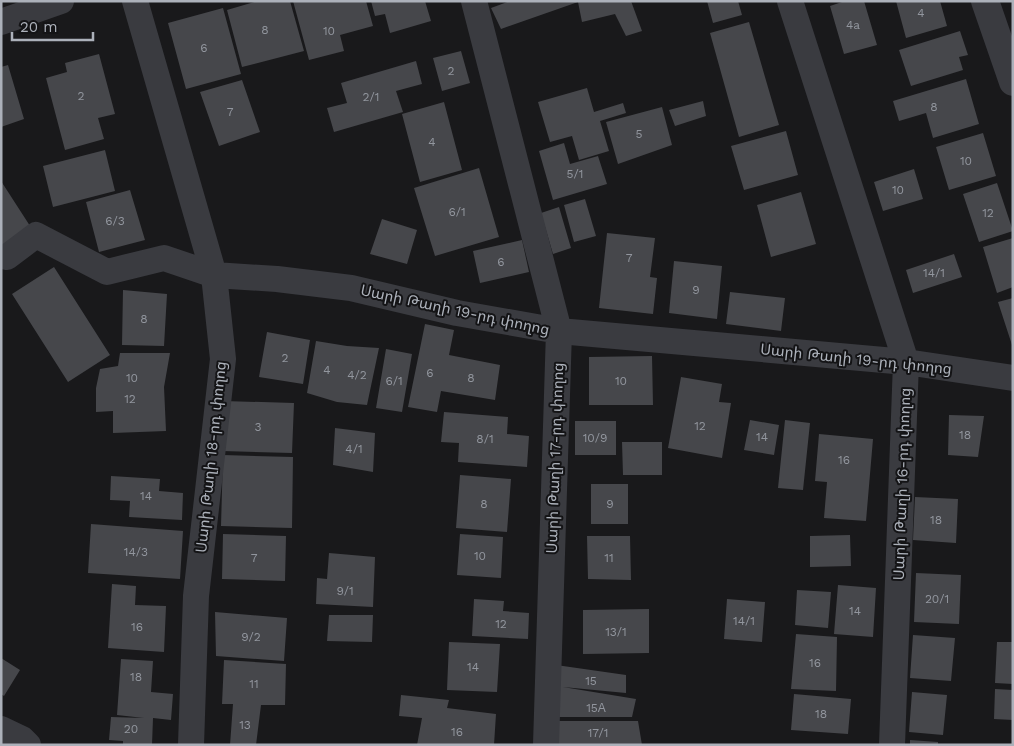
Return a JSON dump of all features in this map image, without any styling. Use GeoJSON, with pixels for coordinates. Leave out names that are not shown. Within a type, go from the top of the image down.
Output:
{"type":"FeatureCollection","features":[{"type":"Feature","properties":{"kind":"street"},"geometry":{"type":"LineString","coordinates":[[1,22],[61,1]]}},
{"type":"Feature","properties":{"kind":"street","name":"Սարի Թաղի 18-րդ փողոց"},"geometry":{"type":"LineString","coordinates":[[135,1],[214,275],[223,359],[196,596],[191,745]]}},
{"type":"Feature","properties":{"kind":"street","name":"Սարի Թաղի 17-րդ փողոց"},"geometry":{"type":"LineString","coordinates":[[474,1],[559,332],[546,745]]}},
{"type":"Feature","properties":{"kind":"street","name":"Սարի Թաղի 16-րդ փողոց"},"geometry":{"type":"LineString","coordinates":[[790,1],[906,362],[892,745]]}},
{"type":"Feature","properties":{"kind":"street"},"geometry":{"type":"LineString","coordinates":[[985,1],[1013,82]]}},
{"type":"Feature","properties":{"kind":"street","name":"Սարի Թաղի 19-րդ փողոց"},"geometry":{"type":"LineString","coordinates":[[7,257],[36,235],[107,272],[164,258],[214,275],[277,278],[351,288],[458,313],[559,332],[906,362],[1013,378]]}},
{"type":"Feature","properties":{"kind":"street"},"geometry":{"type":"LineString","coordinates":[[1,729],[22,739],[28,745]]}},
{"type":"Feature","properties":{"kind":"building"},"geometry":{"type":"Polygon","coordinates":[[[258,1],[290,1],[304,51],[242,67],[227,10],[258,1]]]}},
{"type":"Feature","properties":{"kind":"building"},"geometry":{"type":"Polygon","coordinates":[[[293,1],[366,1],[373,26],[340,35],[344,51],[309,60],[293,1]]]}},
{"type":"Feature","properties":{"kind":"building"},"geometry":{"type":"Polygon","coordinates":[[[371,1],[425,1],[431,21],[390,33],[385,14],[375,16],[371,1]]]}},
{"type":"Feature","properties":{"kind":"building"},"geometry":{"type":"Polygon","coordinates":[[[510,1],[631,1],[642,31],[626,36],[615,14],[582,22],[578,2],[501,29],[491,8],[510,1]]]}},
{"type":"Feature","properties":{"kind":"building"},"geometry":{"type":"Polygon","coordinates":[[[707,1],[738,1],[742,15],[713,23],[707,1]]]}},
{"type":"Feature","properties":{"kind":"building"},"geometry":{"type":"Polygon","coordinates":[[[845,1],[864,1],[877,45],[844,54],[830,6],[845,1]]]}},
{"type":"Feature","properties":{"kind":"building"},"geometry":{"type":"Polygon","coordinates":[[[896,1],[940,1],[947,26],[906,38],[896,1]]]}},
{"type":"Feature","properties":{"kind":"building"},"geometry":{"type":"Polygon","coordinates":[[[223,8],[241,74],[186,89],[168,23],[223,8]]]}},
{"type":"Feature","properties":{"kind":"building"},"geometry":{"type":"Polygon","coordinates":[[[749,22],[779,125],[739,137],[710,33],[749,22]]]}},
{"type":"Feature","properties":{"kind":"building"},"geometry":{"type":"Polygon","coordinates":[[[960,31],[968,55],[959,57],[963,70],[911,86],[899,50],[960,31]]]}},
{"type":"Feature","properties":{"kind":"building"},"geometry":{"type":"Polygon","coordinates":[[[461,51],[470,83],[442,91],[433,58],[461,51]]]}},
{"type":"Feature","properties":{"kind":"building"},"geometry":{"type":"Polygon","coordinates":[[[99,54],[115,114],[98,118],[104,139],[65,150],[46,78],[67,72],[65,63],[99,54]]]}},
{"type":"Feature","properties":{"kind":"building"},"geometry":{"type":"Polygon","coordinates":[[[416,61],[422,84],[396,91],[403,112],[334,132],[327,108],[347,103],[341,83],[416,61]]]}},
{"type":"Feature","properties":{"kind":"building"},"geometry":{"type":"Polygon","coordinates":[[[8,65],[24,119],[1,127],[1,67],[8,65]]]}},
{"type":"Feature","properties":{"kind":"building"},"geometry":{"type":"Polygon","coordinates":[[[966,79],[979,124],[933,138],[926,113],[899,121],[893,101],[966,79]]]}},
{"type":"Feature","properties":{"kind":"building"},"geometry":{"type":"Polygon","coordinates":[[[242,80],[260,132],[219,146],[200,92],[242,80]]]}},
{"type":"Feature","properties":{"kind":"building"},"geometry":{"type":"Polygon","coordinates":[[[587,88],[594,112],[623,103],[626,113],[600,121],[609,151],[579,160],[572,136],[550,142],[538,102],[587,88]]]}},
{"type":"Feature","properties":{"kind":"building"},"geometry":{"type":"Polygon","coordinates":[[[703,101],[706,116],[675,126],[669,110],[703,101]]]}},
{"type":"Feature","properties":{"kind":"building"},"geometry":{"type":"Polygon","coordinates":[[[444,102],[462,170],[420,182],[402,114],[444,102]]]}},
{"type":"Feature","properties":{"kind":"building"},"geometry":{"type":"Polygon","coordinates":[[[662,107],[672,145],[618,164],[606,122],[662,107]]]}},
{"type":"Feature","properties":{"kind":"building"},"geometry":{"type":"Polygon","coordinates":[[[786,131],[798,175],[744,190],[731,146],[786,131]]]}},
{"type":"Feature","properties":{"kind":"building"},"geometry":{"type":"Polygon","coordinates":[[[983,133],[996,176],[949,190],[936,147],[983,133]]]}},
{"type":"Feature","properties":{"kind":"building"},"geometry":{"type":"Polygon","coordinates":[[[564,143],[570,164],[598,156],[607,184],[553,200],[539,151],[564,143]]]}},
{"type":"Feature","properties":{"kind":"building"},"geometry":{"type":"Polygon","coordinates":[[[105,150],[115,191],[53,207],[43,166],[105,150]]]}},
{"type":"Feature","properties":{"kind":"building"},"geometry":{"type":"Polygon","coordinates":[[[479,168],[499,237],[435,256],[414,188],[479,168]]]}},
{"type":"Feature","properties":{"kind":"building"},"geometry":{"type":"Polygon","coordinates":[[[914,169],[923,199],[883,211],[874,182],[914,169]]]}},
{"type":"Feature","properties":{"kind":"building"},"geometry":{"type":"Polygon","coordinates":[[[1,181],[32,229],[1,248],[1,181]]]}},
{"type":"Feature","properties":{"kind":"building"},"geometry":{"type":"Polygon","coordinates":[[[997,183],[1013,231],[979,242],[963,194],[997,183]]]}},
{"type":"Feature","properties":{"kind":"building"},"geometry":{"type":"Polygon","coordinates":[[[130,190],[145,240],[99,252],[86,202],[130,190]]]}},
{"type":"Feature","properties":{"kind":"building"},"geometry":{"type":"Polygon","coordinates":[[[801,192],[816,244],[771,257],[757,205],[801,192]]]}},
{"type":"Feature","properties":{"kind":"building"},"geometry":{"type":"Polygon","coordinates":[[[585,199],[596,236],[574,242],[564,205],[585,199]]]}},
{"type":"Feature","properties":{"kind":"building"},"geometry":{"type":"Polygon","coordinates":[[[559,207],[571,248],[553,254],[541,213],[559,207]]]}},
{"type":"Feature","properties":{"kind":"building"},"geometry":{"type":"Polygon","coordinates":[[[382,219],[417,230],[407,264],[370,254],[382,219]]]}},
{"type":"Feature","properties":{"kind":"building"},"geometry":{"type":"Polygon","coordinates":[[[607,233],[655,238],[650,277],[657,278],[653,314],[599,308],[607,233]]]}},
{"type":"Feature","properties":{"kind":"building"},"geometry":{"type":"Polygon","coordinates":[[[1013,238],[1013,287],[997,293],[983,247],[1013,238]]]}},
{"type":"Feature","properties":{"kind":"building"},"geometry":{"type":"Polygon","coordinates":[[[522,240],[529,272],[480,283],[473,251],[522,240]]]}},
{"type":"Feature","properties":{"kind":"building"},"geometry":{"type":"Polygon","coordinates":[[[954,254],[962,277],[913,293],[906,270],[954,254]]]}},
{"type":"Feature","properties":{"kind":"building"},"geometry":{"type":"Polygon","coordinates":[[[674,261],[722,266],[717,319],[669,313],[674,261]]]}},
{"type":"Feature","properties":{"kind":"building"},"geometry":{"type":"Polygon","coordinates":[[[54,267],[110,355],[68,382],[12,294],[54,267]]]}},
{"type":"Feature","properties":{"kind":"building"},"geometry":{"type":"Polygon","coordinates":[[[123,290],[167,294],[164,346],[122,345],[123,290]]]}},
{"type":"Feature","properties":{"kind":"building"},"geometry":{"type":"Polygon","coordinates":[[[730,292],[785,298],[781,331],[726,324],[730,292]]]}},
{"type":"Feature","properties":{"kind":"building"},"geometry":{"type":"Polygon","coordinates":[[[1013,298],[1013,345],[1012,345],[998,302],[1013,298]]]}},
{"type":"Feature","properties":{"kind":"building"},"geometry":{"type":"Polygon","coordinates":[[[425,324],[454,330],[449,355],[500,365],[495,400],[441,391],[437,412],[408,407],[425,324]]]}},
{"type":"Feature","properties":{"kind":"building"},"geometry":{"type":"Polygon","coordinates":[[[267,332],[310,340],[303,384],[259,377],[267,332]]]}},
{"type":"Feature","properties":{"kind":"building"},"geometry":{"type":"Polygon","coordinates":[[[316,341],[347,346],[379,348],[367,405],[337,402],[307,393],[316,341]]]}},
{"type":"Feature","properties":{"kind":"building"},"geometry":{"type":"Polygon","coordinates":[[[386,349],[412,354],[402,412],[376,408],[386,349]]]}},
{"type":"Feature","properties":{"kind":"building"},"geometry":{"type":"Polygon","coordinates":[[[120,353],[170,353],[164,387],[166,431],[113,433],[113,411],[96,412],[96,388],[100,369],[118,366],[120,353]]]}},
{"type":"Feature","properties":{"kind":"building"},"geometry":{"type":"Polygon","coordinates":[[[652,356],[653,405],[589,405],[589,357],[652,356]]]}},
{"type":"Feature","properties":{"kind":"building"},"geometry":{"type":"Polygon","coordinates":[[[681,377],[722,384],[719,402],[731,403],[722,458],[668,448],[681,377]]]}},
{"type":"Feature","properties":{"kind":"building"},"geometry":{"type":"Polygon","coordinates":[[[223,401],[294,403],[292,453],[222,451],[223,401]]]}},
{"type":"Feature","properties":{"kind":"building"},"geometry":{"type":"Polygon","coordinates":[[[444,412],[508,417],[507,434],[529,436],[527,467],[458,462],[459,443],[441,442],[444,412]]]}},
{"type":"Feature","properties":{"kind":"building"},"geometry":{"type":"Polygon","coordinates":[[[949,415],[984,416],[978,457],[948,455],[949,415]]]}},
{"type":"Feature","properties":{"kind":"building"},"geometry":{"type":"Polygon","coordinates":[[[750,420],[779,425],[774,455],[744,450],[750,420]]]}},
{"type":"Feature","properties":{"kind":"building"},"geometry":{"type":"Polygon","coordinates":[[[785,420],[810,423],[803,490],[778,488],[785,420]]]}},
{"type":"Feature","properties":{"kind":"building"},"geometry":{"type":"Polygon","coordinates":[[[575,421],[616,421],[616,455],[575,455],[575,421]]]}},
{"type":"Feature","properties":{"kind":"building"},"geometry":{"type":"Polygon","coordinates":[[[335,428],[375,433],[373,472],[333,465],[335,428]]]}},
{"type":"Feature","properties":{"kind":"building"},"geometry":{"type":"Polygon","coordinates":[[[819,434],[873,439],[866,521],[824,518],[827,482],[815,481],[819,434]]]}},
{"type":"Feature","properties":{"kind":"building"},"geometry":{"type":"Polygon","coordinates":[[[622,442],[662,442],[662,475],[623,475],[622,442]]]}},
{"type":"Feature","properties":{"kind":"building"},"geometry":{"type":"Polygon","coordinates":[[[223,455],[293,457],[292,528],[221,526],[223,455]]]}},
{"type":"Feature","properties":{"kind":"building"},"geometry":{"type":"Polygon","coordinates":[[[460,475],[511,479],[507,532],[456,528],[460,475]]]}},
{"type":"Feature","properties":{"kind":"building"},"geometry":{"type":"Polygon","coordinates":[[[111,476],[160,479],[159,491],[183,493],[182,520],[129,517],[130,501],[110,500],[111,476]]]}},
{"type":"Feature","properties":{"kind":"building"},"geometry":{"type":"Polygon","coordinates":[[[591,484],[628,484],[628,524],[591,524],[591,484]]]}},
{"type":"Feature","properties":{"kind":"building"},"geometry":{"type":"Polygon","coordinates":[[[915,497],[958,499],[956,543],[913,540],[915,497]]]}},
{"type":"Feature","properties":{"kind":"building"},"geometry":{"type":"Polygon","coordinates":[[[91,524],[183,531],[180,579],[88,573],[91,524]]]}},
{"type":"Feature","properties":{"kind":"building"},"geometry":{"type":"Polygon","coordinates":[[[223,534],[286,536],[285,581],[222,579],[223,534]]]}},
{"type":"Feature","properties":{"kind":"building"},"geometry":{"type":"Polygon","coordinates":[[[460,534],[503,537],[501,578],[457,575],[460,534]]]}},
{"type":"Feature","properties":{"kind":"building"},"geometry":{"type":"Polygon","coordinates":[[[850,535],[851,566],[810,567],[810,536],[850,535]]]}},
{"type":"Feature","properties":{"kind":"building"},"geometry":{"type":"Polygon","coordinates":[[[587,536],[630,536],[631,580],[588,579],[587,536]]]}},
{"type":"Feature","properties":{"kind":"building"},"geometry":{"type":"Polygon","coordinates":[[[329,553],[375,557],[373,607],[316,604],[317,578],[327,579],[329,553]]]}},
{"type":"Feature","properties":{"kind":"building"},"geometry":{"type":"Polygon","coordinates":[[[916,573],[961,575],[959,624],[914,622],[916,573]]]}},
{"type":"Feature","properties":{"kind":"building"},"geometry":{"type":"Polygon","coordinates":[[[112,584],[136,586],[135,605],[166,606],[164,652],[108,648],[112,584]]]}},
{"type":"Feature","properties":{"kind":"building"},"geometry":{"type":"Polygon","coordinates":[[[838,585],[876,588],[873,637],[834,634],[838,585]]]}},
{"type":"Feature","properties":{"kind":"building"},"geometry":{"type":"Polygon","coordinates":[[[797,590],[831,592],[828,628],[795,625],[797,590]]]}},
{"type":"Feature","properties":{"kind":"building"},"geometry":{"type":"Polygon","coordinates":[[[474,599],[504,601],[503,611],[529,613],[528,639],[472,636],[474,599]]]}},
{"type":"Feature","properties":{"kind":"building"},"geometry":{"type":"Polygon","coordinates":[[[727,599],[765,602],[762,642],[724,639],[727,599]]]}},
{"type":"Feature","properties":{"kind":"building"},"geometry":{"type":"Polygon","coordinates":[[[649,609],[649,653],[583,654],[583,610],[649,609]]]}},
{"type":"Feature","properties":{"kind":"building"},"geometry":{"type":"Polygon","coordinates":[[[215,612],[287,618],[284,661],[216,656],[215,612]]]}},
{"type":"Feature","properties":{"kind":"building"},"geometry":{"type":"Polygon","coordinates":[[[329,615],[373,615],[372,642],[327,641],[329,615]]]}},
{"type":"Feature","properties":{"kind":"building"},"geometry":{"type":"Polygon","coordinates":[[[796,634],[837,637],[836,691],[791,689],[796,634]]]}},
{"type":"Feature","properties":{"kind":"building"},"geometry":{"type":"Polygon","coordinates":[[[913,635],[955,638],[951,681],[910,678],[913,635]]]}},
{"type":"Feature","properties":{"kind":"building"},"geometry":{"type":"Polygon","coordinates":[[[449,642],[500,644],[497,692],[447,690],[449,642]]]}},
{"type":"Feature","properties":{"kind":"building"},"geometry":{"type":"Polygon","coordinates":[[[997,642],[1013,642],[1013,684],[995,683],[997,642]]]}},
{"type":"Feature","properties":{"kind":"building"},"geometry":{"type":"Polygon","coordinates":[[[1,658],[20,670],[4,696],[1,694],[1,658]]]}},
{"type":"Feature","properties":{"kind":"building"},"geometry":{"type":"Polygon","coordinates":[[[121,659],[153,661],[151,692],[173,694],[171,720],[153,718],[152,745],[123,745],[123,741],[109,740],[111,717],[144,718],[117,715],[121,659]]]}},
{"type":"Feature","properties":{"kind":"building"},"geometry":{"type":"Polygon","coordinates":[[[224,660],[286,664],[285,705],[261,705],[256,745],[230,745],[233,704],[222,704],[224,660]]]}},
{"type":"Feature","properties":{"kind":"building"},"geometry":{"type":"Polygon","coordinates":[[[556,665],[626,675],[626,693],[563,687],[636,699],[632,717],[558,717],[556,665]]]}},
{"type":"Feature","properties":{"kind":"building"},"geometry":{"type":"Polygon","coordinates":[[[995,689],[1013,690],[1013,720],[994,719],[995,689]]]}},
{"type":"Feature","properties":{"kind":"building"},"geometry":{"type":"Polygon","coordinates":[[[912,692],[947,695],[943,735],[909,732],[912,692]]]}},
{"type":"Feature","properties":{"kind":"building"},"geometry":{"type":"Polygon","coordinates":[[[794,694],[851,699],[848,734],[791,730],[794,694]]]}},
{"type":"Feature","properties":{"kind":"building"},"geometry":{"type":"Polygon","coordinates":[[[401,695],[449,700],[447,708],[496,714],[494,745],[417,745],[422,718],[399,716],[401,695]]]}},
{"type":"Feature","properties":{"kind":"building"},"geometry":{"type":"Polygon","coordinates":[[[556,721],[638,721],[642,745],[557,745],[556,721]]]}},
{"type":"Feature","properties":{"kind":"building"},"geometry":{"type":"Polygon","coordinates":[[[910,740],[938,742],[938,745],[910,745],[910,740]]]}}]}
